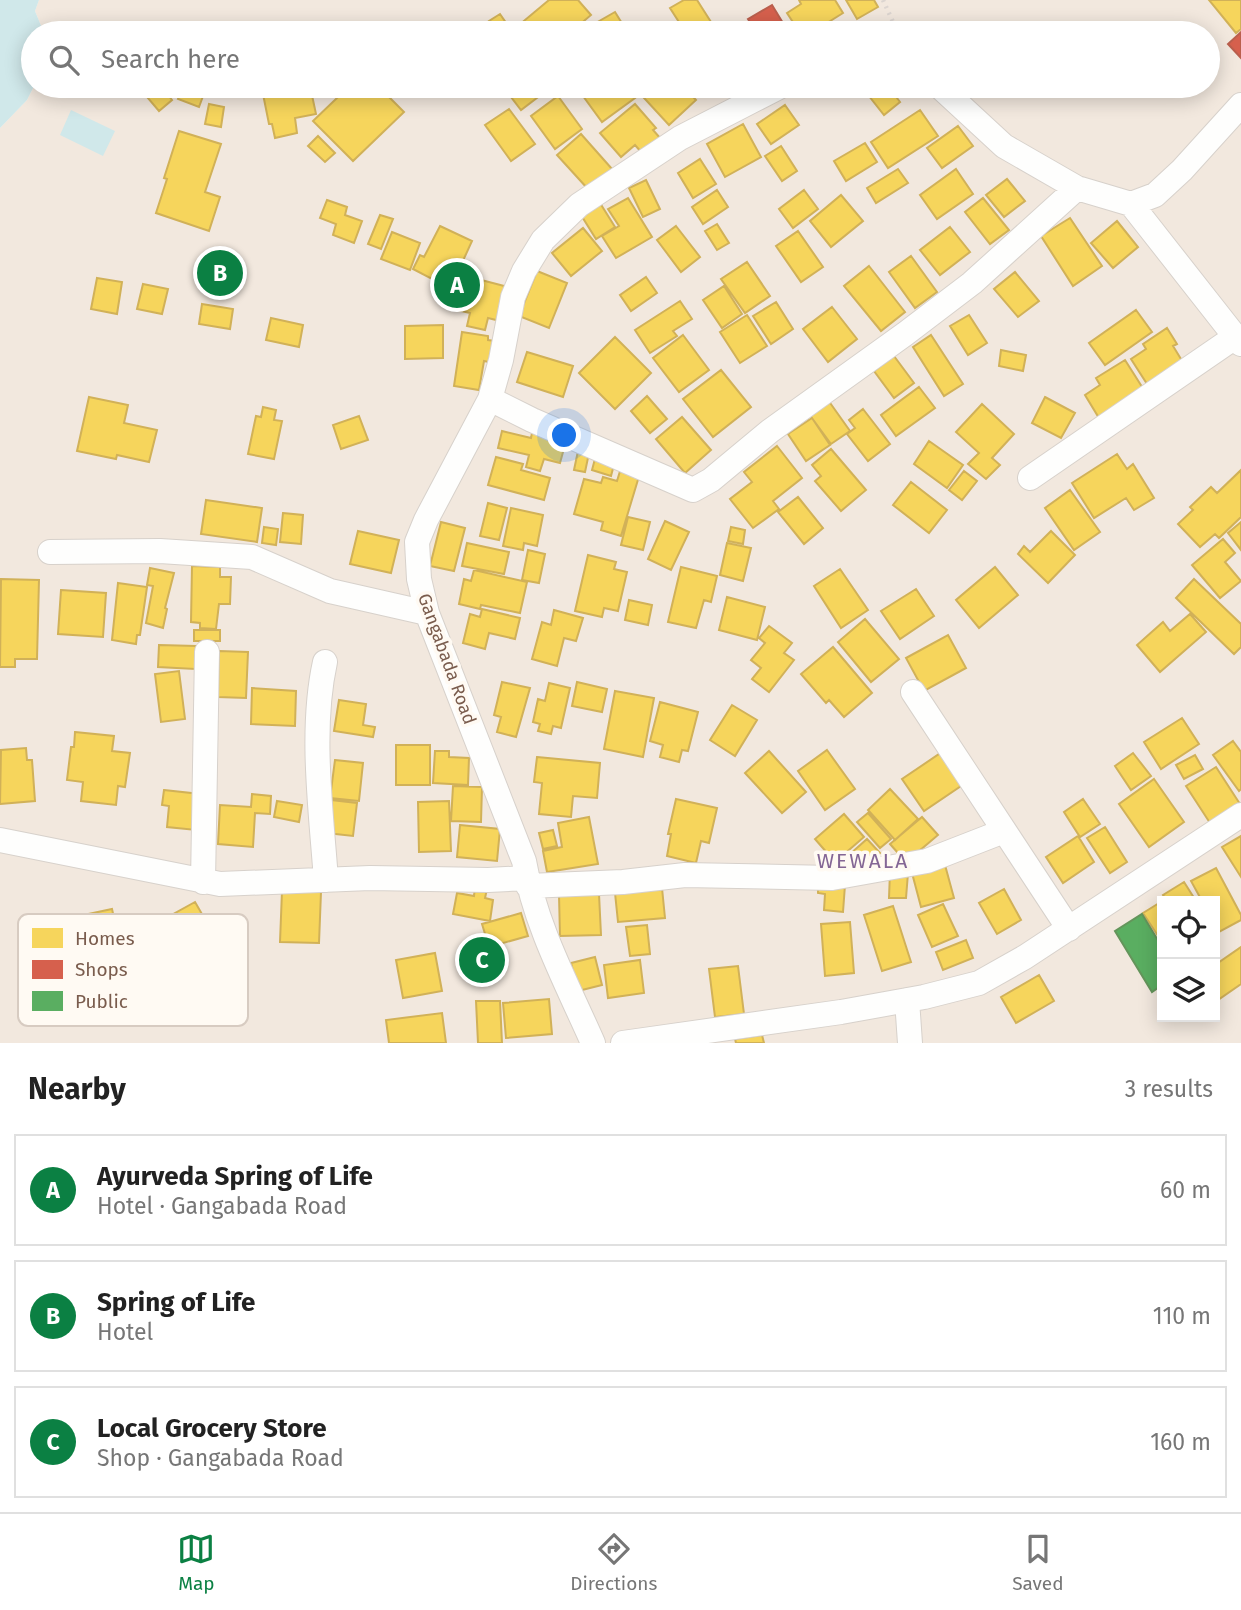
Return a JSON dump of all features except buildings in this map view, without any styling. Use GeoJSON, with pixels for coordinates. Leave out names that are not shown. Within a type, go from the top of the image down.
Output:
{"type":"FeatureCollection","features":[{"type":"Feature","properties":{"kind":"street","name":"Gangabada Road"},"geometry":{"type":"LineString","coordinates":[[593,1043],[553,955],[527,882],[524,861],[427,613],[419,579],[417,542],[490,399],[501,360],[513,297],[524,271],[543,240],[579,205],[680,138],[758,98]]}},
{"type":"Feature","properties":{"kind":"street"},"geometry":{"type":"LineString","coordinates":[[952,98],[1004,146],[1077,188],[1132,204],[1238,340],[1030,478]]}},
{"type":"Feature","properties":{"kind":"street"},"geometry":{"type":"LineString","coordinates":[[1132,204],[1155,195],[1182,170],[1241,105]]}},
{"type":"Feature","properties":{"kind":"street"},"geometry":{"type":"LineString","coordinates":[[490,399],[693,490],[711,480],[770,431],[972,283],[1077,188]]}},
{"type":"Feature","properties":{"kind":"street"},"geometry":{"type":"LineString","coordinates":[[50,552],[160,551],[253,556],[330,591],[427,613]]}},
{"type":"Feature","properties":{"kind":"street"},"geometry":{"type":"LineString","coordinates":[[203,882],[206,652]]}},
{"type":"Feature","properties":{"kind":"street"},"geometry":{"type":"LineString","coordinates":[[325,662],[320,687],[319,745],[326,880]]}},
{"type":"Feature","properties":{"kind":"street"},"geometry":{"type":"LineString","coordinates":[[913,692],[1069,929]]}},
{"type":"Feature","properties":{"kind":"street"},"geometry":{"type":"LineString","coordinates":[[623,1043],[756,1025],[907,1000],[979,983],[1069,929],[1241,815]]}},
{"type":"Feature","properties":{"kind":"street"},"geometry":{"type":"LineString","coordinates":[[0,840],[220,884],[370,878],[623,882],[685,875],[832,878],[927,861],[1004,831]]}},
{"type":"Feature","properties":{"kind":"street"},"geometry":{"type":"LineString","coordinates":[[907,1000],[910,1043]]}},
{"type":"Feature","properties":{"kind":"path"},"geometry":{"type":"LineString","coordinates":[[883,0],[893,21]]}},
{"type":"Feature","properties":{"kind":"shaded area"},"geometry":{"type":"Polygon","coordinates":[[[39,0],[1241,0],[1241,1043],[0,1043],[0,128],[28,98],[1220,98],[1220,21],[39,21],[35,11],[39,0]]]}},
{"type":"Feature","properties":{"kind":"water"},"geometry":{"type":"Polygon","coordinates":[[[0,0],[39,0],[35,11],[39,21],[21,21],[21,98],[28,98],[0,128],[0,0]]]}},
{"type":"Feature","properties":{"kind":"water"},"geometry":{"type":"Polygon","coordinates":[[[71,110],[115,131],[103,156],[60,135],[71,110]]]}},
{"type":"Feature","properties":{"kind":"place","name":"Spring of Life"},"geometry":{"type":"Point","coordinates":[220,273]}},
{"type":"Feature","properties":{"kind":"place","name":"Ayurveda Spring of Life"},"geometry":{"type":"Point","coordinates":[457,285]}},
{"type":"Feature","properties":{"kind":"place","name":"Local Grocery Store"},"geometry":{"type":"Point","coordinates":[482,960]}},
{"type":"Feature","properties":{"kind":"district","name":"WEWALA"},"geometry":{"type":"Point","coordinates":[863,861]}}]}
